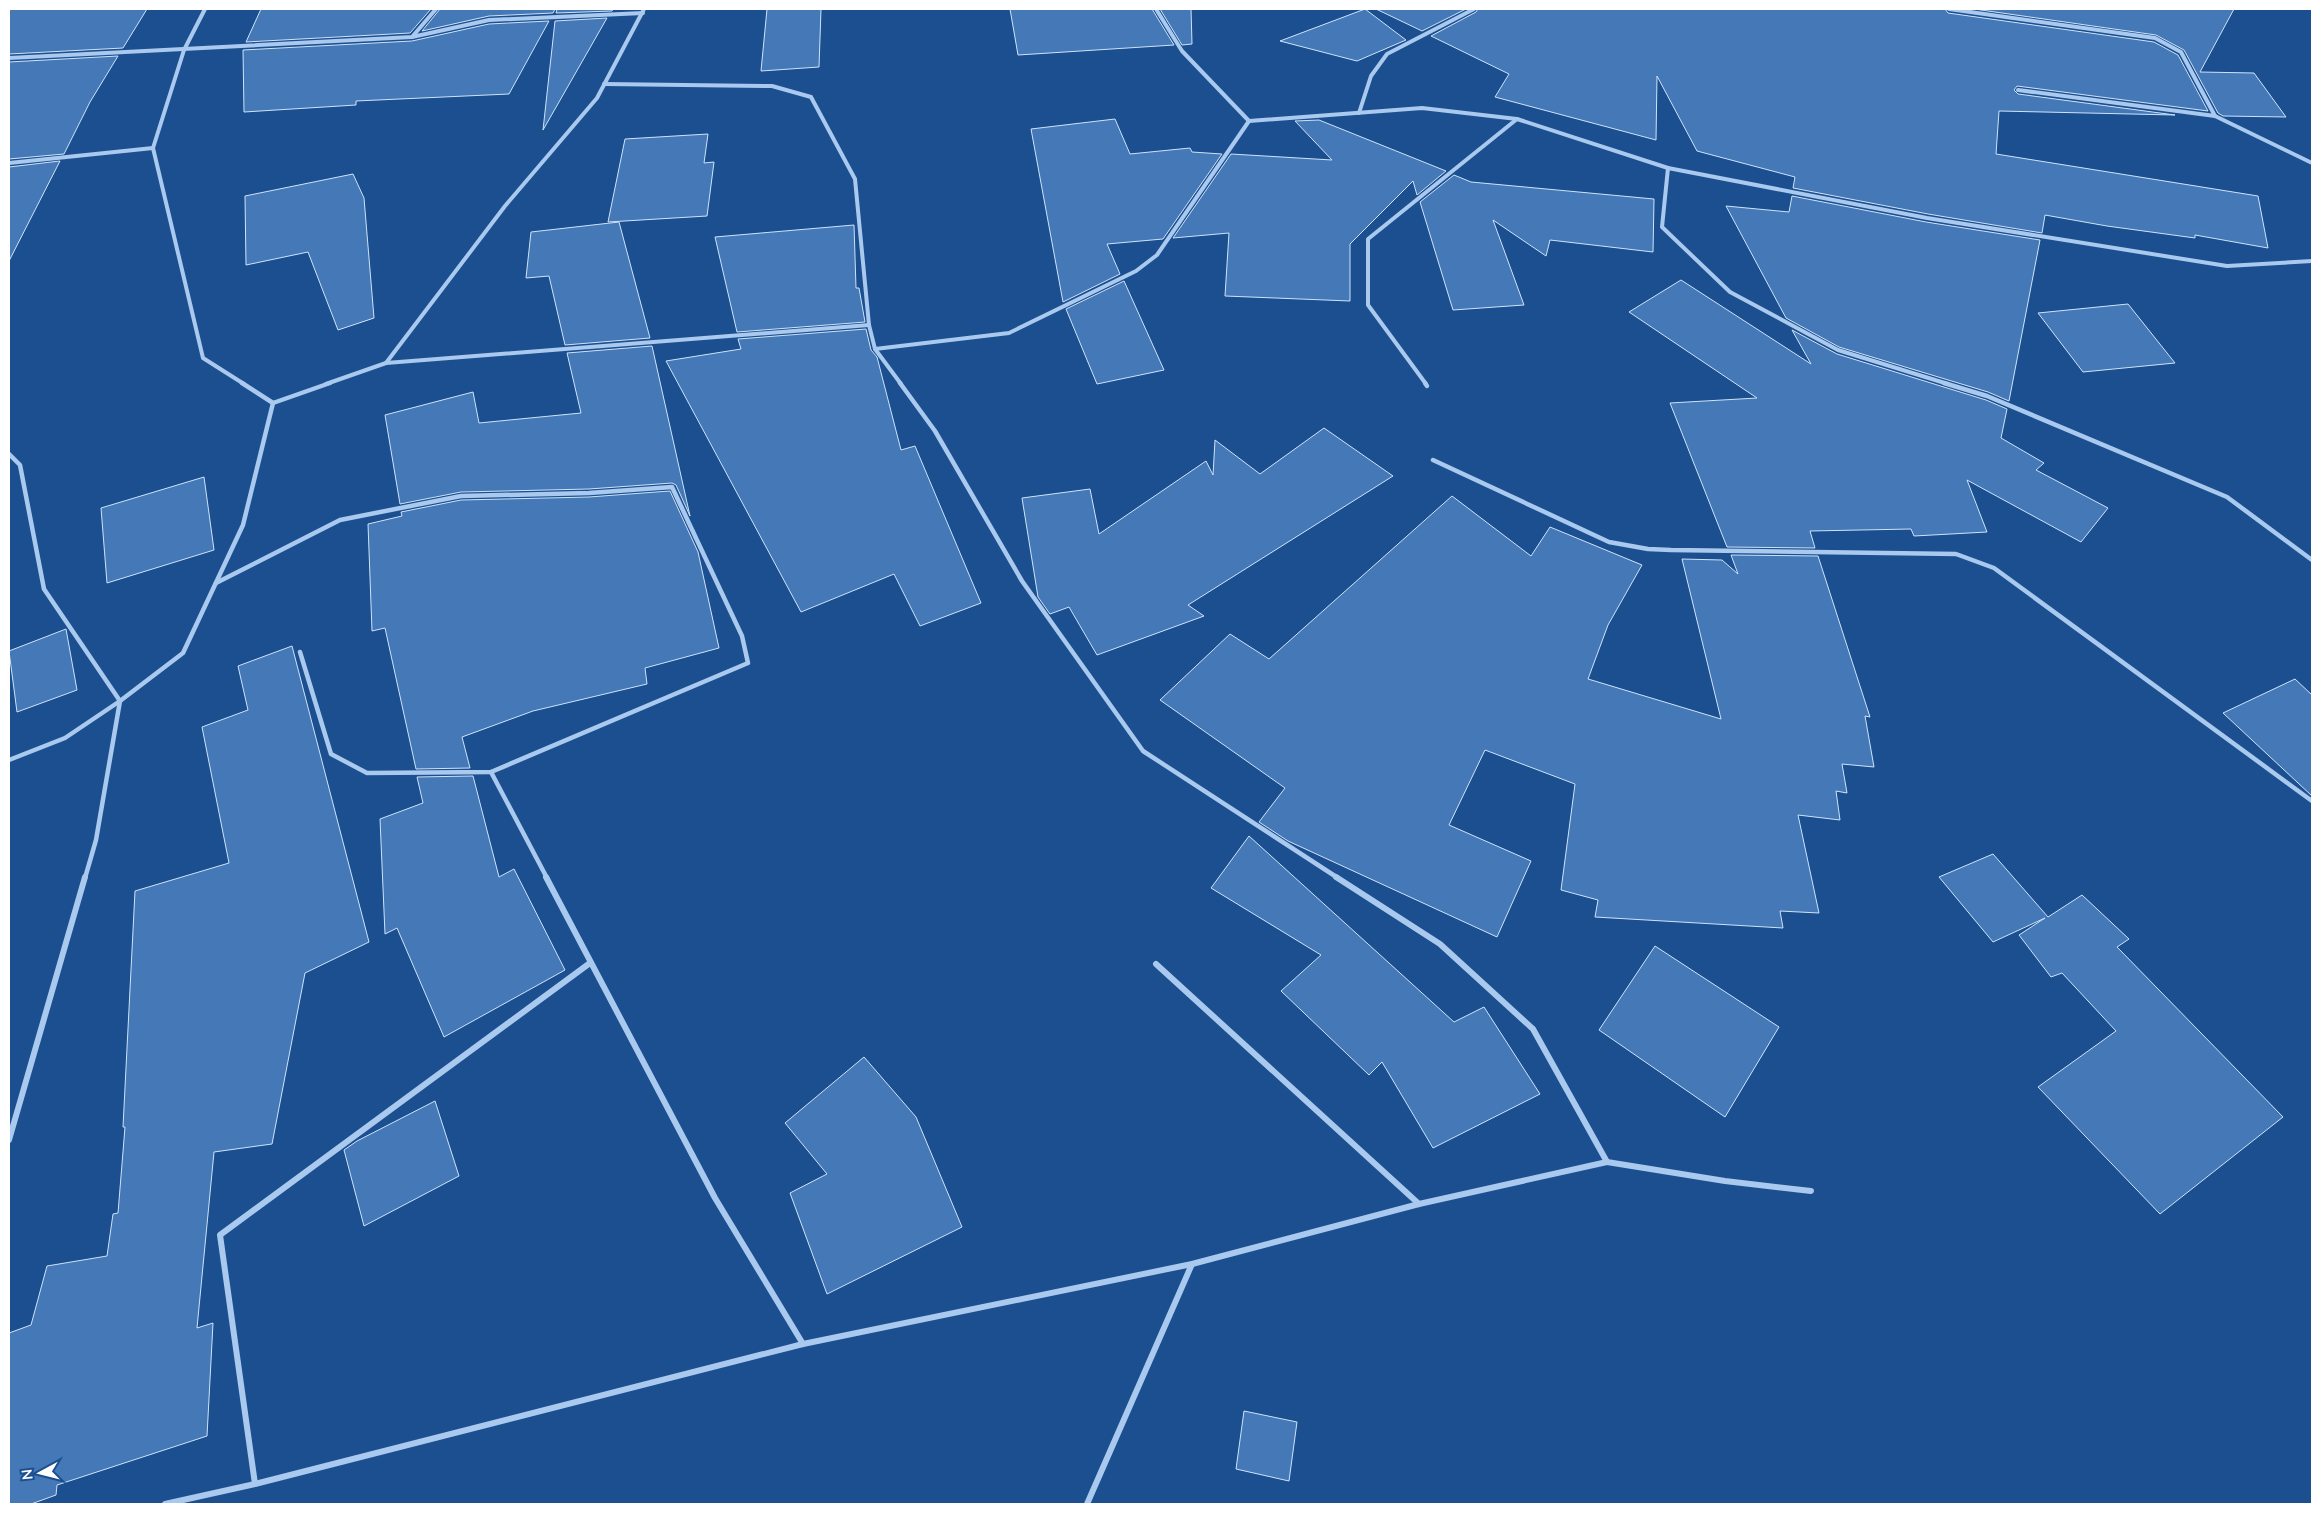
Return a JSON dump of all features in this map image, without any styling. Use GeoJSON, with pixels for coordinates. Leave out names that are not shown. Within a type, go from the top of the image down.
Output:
{"type":"FeatureCollection","features":[{"type":"Feature","properties":{"kind":"street"},"geometry":{"type":"LineString","coordinates":[[205,9],[184,50],[153,148],[202,358],[273,403]]}},
{"type":"Feature","properties":{"kind":"street"},"geometry":{"type":"LineString","coordinates":[[412,37],[436,9]]}},
{"type":"Feature","properties":{"kind":"street"},"geometry":{"type":"LineString","coordinates":[[1156,9],[1182,51],[1249,121]]}},
{"type":"Feature","properties":{"kind":"street"},"geometry":{"type":"LineString","coordinates":[[1359,113],[1371,76],[1387,54],[1474,9]]}},
{"type":"Feature","properties":{"kind":"street"},"geometry":{"type":"LineString","coordinates":[[1949,9],[2155,38],[2181,52],[2215,116]]}},
{"type":"Feature","properties":{"kind":"street"},"geometry":{"type":"LineString","coordinates":[[9,58],[412,37],[490,20],[644,11]]}},
{"type":"Feature","properties":{"kind":"street"},"geometry":{"type":"LineString","coordinates":[[386,363],[505,206],[597,98],[644,11]]}},
{"type":"Feature","properties":{"kind":"street"},"geometry":{"type":"LineString","coordinates":[[604,84],[772,86],[811,97],[855,178],[869,324],[875,350],[935,431],[1022,581],[1143,750],[1440,944],[1533,1029],[1607,1162]]}},
{"type":"Feature","properties":{"kind":"street"},"geometry":{"type":"LineString","coordinates":[[2018,90],[2215,116],[2312,163]]}},
{"type":"Feature","properties":{"kind":"street"},"geometry":{"type":"LineString","coordinates":[[1249,121],[1422,108],[1517,119],[1668,168],[1927,218],[2227,266],[2312,261]]}},
{"type":"Feature","properties":{"kind":"street"},"geometry":{"type":"LineString","coordinates":[[1427,386],[1368,305],[1368,239],[1517,119]]}},
{"type":"Feature","properties":{"kind":"street"},"geometry":{"type":"LineString","coordinates":[[875,350],[1009,332],[1136,271],[1157,255],[1249,121]]}},
{"type":"Feature","properties":{"kind":"street"},"geometry":{"type":"LineString","coordinates":[[9,163],[153,148]]}},
{"type":"Feature","properties":{"kind":"street"},"geometry":{"type":"LineString","coordinates":[[1668,168],[1662,227],[1730,292],[1838,350],[1987,396],[2228,497],[2312,560]]}},
{"type":"Feature","properties":{"kind":"street"},"geometry":{"type":"LineString","coordinates":[[273,403],[386,363],[869,324]]}},
{"type":"Feature","properties":{"kind":"street"},"geometry":{"type":"LineString","coordinates":[[9,760],[66,738],[120,701],[183,653],[243,525],[273,403]]}},
{"type":"Feature","properties":{"kind":"street"},"geometry":{"type":"LineString","coordinates":[[9,454],[20,466],[44,589],[120,701],[96,840],[9,1140]]}},
{"type":"Feature","properties":{"kind":"street"},"geometry":{"type":"LineString","coordinates":[[1433,460],[1609,542],[1648,549],[1670,550],[1956,554],[1994,568],[2312,801]]}},
{"type":"Feature","properties":{"kind":"street"},"geometry":{"type":"LineString","coordinates":[[216,583],[340,520],[461,496],[589,493],[672,487],[742,636],[748,663],[491,772],[367,773],[331,754],[300,652]]}},
{"type":"Feature","properties":{"kind":"street"},"geometry":{"type":"LineString","coordinates":[[491,772],[715,1198],[802,1344]]}},
{"type":"Feature","properties":{"kind":"street"},"geometry":{"type":"LineString","coordinates":[[255,1484],[220,1235],[590,963]]}},
{"type":"Feature","properties":{"kind":"street"},"geometry":{"type":"LineString","coordinates":[[1156,964],[1419,1204]]}},
{"type":"Feature","properties":{"kind":"street"},"geometry":{"type":"LineString","coordinates":[[165,1504],[255,1484],[802,1344],[1192,1264],[1419,1204],[1607,1162],[1725,1181],[1810,1191]]}},
{"type":"Feature","properties":{"kind":"street"},"geometry":{"type":"LineString","coordinates":[[1088,1504],[1192,1264]]}},
{"type":"Feature","properties":{"kind":"building"},"geometry":{"type":"Polygon","coordinates":[[[9,9],[147,9],[123,48],[9,54],[9,9]]]}},
{"type":"Feature","properties":{"kind":"building"},"geometry":{"type":"Polygon","coordinates":[[[261,9],[431,9],[410,33],[246,42],[261,9]]]}},
{"type":"Feature","properties":{"kind":"building"},"geometry":{"type":"Polygon","coordinates":[[[440,9],[555,9],[553,13],[489,16],[422,31],[440,9]]]}},
{"type":"Feature","properties":{"kind":"building"},"geometry":{"type":"Polygon","coordinates":[[[557,9],[613,9],[612,11],[556,13],[557,9]]]}},
{"type":"Feature","properties":{"kind":"building"},"geometry":{"type":"Polygon","coordinates":[[[767,9],[821,9],[819,67],[761,71],[767,9]]]}},
{"type":"Feature","properties":{"kind":"building"},"geometry":{"type":"Polygon","coordinates":[[[1010,9],[1152,9],[1174,45],[1018,55],[1010,9]]]}},
{"type":"Feature","properties":{"kind":"building"},"geometry":{"type":"Polygon","coordinates":[[[1160,9],[1191,9],[1192,44],[1182,45],[1160,9]]]}},
{"type":"Feature","properties":{"kind":"building"},"geometry":{"type":"Polygon","coordinates":[[[1365,9],[1406,40],[1357,61],[1280,41],[1365,9]]]}},
{"type":"Feature","properties":{"kind":"building"},"geometry":{"type":"Polygon","coordinates":[[[1376,9],[1466,9],[1422,31],[1376,9]]]}},
{"type":"Feature","properties":{"kind":"building"},"geometry":{"type":"Polygon","coordinates":[[[1478,9],[1945,9],[1948,13],[2154,42],[2178,55],[2208,111],[2017,86],[2014,90],[2018,94],[2175,115],[1999,111],[1996,154],[2258,196],[2268,248],[2195,235],[2195,238],[2045,215],[2042,233],[1928,214],[1793,188],[1795,177],[1697,151],[1657,76],[1656,140],[1495,97],[1509,74],[1431,36],[1476,12],[1478,9]]]}},
{"type":"Feature","properties":{"kind":"building"},"geometry":{"type":"Polygon","coordinates":[[[1974,9],[2234,9],[2200,72],[2254,73],[2286,117],[2223,116],[2218,113],[2184,50],[2156,35],[1974,9]]]}},
{"type":"Feature","properties":{"kind":"building"},"geometry":{"type":"Polygon","coordinates":[[[607,18],[543,130],[555,21],[607,18]]]}},
{"type":"Feature","properties":{"kind":"building"},"geometry":{"type":"Polygon","coordinates":[[[549,21],[509,94],[356,101],[356,105],[244,112],[243,50],[412,41],[489,24],[549,21]]]}},
{"type":"Feature","properties":{"kind":"building"},"geometry":{"type":"Polygon","coordinates":[[[118,56],[90,102],[64,154],[9,159],[9,62],[118,56]]]}},
{"type":"Feature","properties":{"kind":"building"},"geometry":{"type":"Polygon","coordinates":[[[1115,119],[1130,154],[1190,148],[1192,152],[1222,154],[1163,239],[1107,244],[1120,274],[1063,302],[1031,129],[1115,119]]]}},
{"type":"Feature","properties":{"kind":"building"},"geometry":{"type":"Polygon","coordinates":[[[1319,120],[1446,171],[1417,195],[1413,181],[1350,244],[1350,301],[1225,296],[1229,233],[1173,238],[1231,154],[1332,160],[1295,121],[1319,120]]]}},
{"type":"Feature","properties":{"kind":"building"},"geometry":{"type":"Polygon","coordinates":[[[708,134],[704,163],[714,162],[707,216],[608,222],[625,139],[708,134]]]}},
{"type":"Feature","properties":{"kind":"building"},"geometry":{"type":"Polygon","coordinates":[[[60,161],[9,261],[9,167],[60,161]]]}},
{"type":"Feature","properties":{"kind":"building"},"geometry":{"type":"Polygon","coordinates":[[[353,174],[364,198],[374,318],[338,330],[308,252],[246,265],[245,196],[353,174]]]}},
{"type":"Feature","properties":{"kind":"building"},"geometry":{"type":"Polygon","coordinates":[[[1454,175],[1471,182],[1654,199],[1653,252],[1550,240],[1546,256],[1493,220],[1524,305],[1453,310],[1420,202],[1454,175]]]}},
{"type":"Feature","properties":{"kind":"building"},"geometry":{"type":"Polygon","coordinates":[[[1792,196],[1926,222],[2040,240],[2009,401],[1988,392],[1839,347],[1786,318],[1726,206],[1789,212],[1792,196]]]}},
{"type":"Feature","properties":{"kind":"building"},"geometry":{"type":"Polygon","coordinates":[[[619,222],[650,338],[565,345],[549,276],[526,278],[531,232],[619,222]]]}},
{"type":"Feature","properties":{"kind":"building"},"geometry":{"type":"Polygon","coordinates":[[[854,225],[856,288],[859,288],[865,322],[737,332],[715,237],[854,225]]]}},
{"type":"Feature","properties":{"kind":"building"},"geometry":{"type":"Polygon","coordinates":[[[1681,280],[1811,364],[1792,330],[1837,354],[1986,400],[2007,409],[2001,438],[2044,463],[2036,470],[2108,508],[2081,542],[1967,480],[1987,532],[1914,536],[1911,529],[1810,531],[1815,548],[1727,547],[1670,403],[1757,398],[1629,312],[1681,280]]]}},
{"type":"Feature","properties":{"kind":"building"},"geometry":{"type":"Polygon","coordinates":[[[1124,281],[1164,370],[1097,384],[1066,309],[1124,281]]]}},
{"type":"Feature","properties":{"kind":"building"},"geometry":{"type":"Polygon","coordinates":[[[2128,304],[2175,363],[2083,372],[2038,313],[2128,304]]]}},
{"type":"Feature","properties":{"kind":"building"},"geometry":{"type":"Polygon","coordinates":[[[866,329],[871,350],[877,357],[901,450],[915,446],[981,603],[920,626],[894,574],[801,612],[666,361],[741,349],[738,339],[866,329]]]}},
{"type":"Feature","properties":{"kind":"building"},"geometry":{"type":"Polygon","coordinates":[[[652,346],[690,516],[676,485],[672,483],[589,489],[461,492],[400,504],[385,415],[473,392],[479,423],[581,413],[567,353],[652,346]]]}},
{"type":"Feature","properties":{"kind":"building"},"geometry":{"type":"Polygon","coordinates":[[[1324,428],[1393,476],[1188,605],[1204,616],[1097,655],[1069,607],[1050,614],[1038,597],[1022,498],[1090,489],[1099,534],[1206,461],[1213,475],[1215,440],[1260,474],[1324,428]]]}},
{"type":"Feature","properties":{"kind":"building"},"geometry":{"type":"Polygon","coordinates":[[[204,477],[214,550],[107,583],[101,508],[204,477]]]}},
{"type":"Feature","properties":{"kind":"building"},"geometry":{"type":"Polygon","coordinates":[[[670,491],[698,552],[719,648],[645,668],[647,684],[533,711],[462,737],[470,768],[416,769],[385,628],[372,631],[368,524],[402,516],[401,512],[461,500],[589,497],[670,491]]]}},
{"type":"Feature","properties":{"kind":"building"},"geometry":{"type":"Polygon","coordinates":[[[1452,496],[1531,556],[1550,527],[1642,565],[1608,625],[1588,679],[1721,719],[1682,559],[1722,560],[1738,574],[1731,555],[1818,556],[1870,717],[1865,716],[1874,767],[1842,764],[1847,793],[1836,791],[1840,820],[1798,815],[1819,913],[1780,911],[1783,928],[1595,917],[1598,900],[1561,890],[1575,784],[1485,750],[1449,825],[1531,861],[1497,937],[1288,841],[1259,822],[1285,788],[1160,700],[1230,634],[1269,659],[1452,496]]]}},
{"type":"Feature","properties":{"kind":"building"},"geometry":{"type":"Polygon","coordinates":[[[66,629],[77,690],[17,712],[9,651],[66,629]]]}},
{"type":"Feature","properties":{"kind":"building"},"geometry":{"type":"Polygon","coordinates":[[[292,646],[369,942],[305,973],[272,1144],[214,1152],[197,1328],[213,1323],[207,1436],[57,1485],[56,1495],[31,1504],[9,1504],[9,1333],[31,1325],[47,1266],[107,1256],[113,1214],[118,1213],[125,1127],[123,1127],[135,891],[229,863],[202,727],[248,710],[238,666],[292,646]]]}},
{"type":"Feature","properties":{"kind":"building"},"geometry":{"type":"Polygon","coordinates":[[[2295,679],[2312,695],[2312,796],[2223,713],[2295,679]]]}},
{"type":"Feature","properties":{"kind":"building"},"geometry":{"type":"Polygon","coordinates":[[[473,776],[499,877],[514,869],[565,970],[444,1037],[397,928],[385,934],[380,819],[423,803],[417,777],[473,776]]]}},
{"type":"Feature","properties":{"kind":"building"},"geometry":{"type":"Polygon","coordinates":[[[1249,836],[1454,1022],[1484,1007],[1540,1094],[1433,1148],[1382,1062],[1369,1075],[1281,991],[1321,955],[1211,888],[1249,836]]]}},
{"type":"Feature","properties":{"kind":"building"},"geometry":{"type":"Polygon","coordinates":[[[1993,854],[2048,917],[2082,895],[2129,939],[2117,947],[2283,1117],[2160,1214],[2038,1087],[2116,1031],[2062,973],[2051,977],[2019,935],[2045,918],[1993,942],[1939,877],[1993,854]]]}},
{"type":"Feature","properties":{"kind":"building"},"geometry":{"type":"Polygon","coordinates":[[[1655,946],[1779,1027],[1725,1117],[1599,1030],[1655,946]]]}},
{"type":"Feature","properties":{"kind":"building"},"geometry":{"type":"Polygon","coordinates":[[[864,1057],[916,1117],[962,1227],[827,1294],[790,1193],[827,1174],[785,1123],[864,1057]]]}},
{"type":"Feature","properties":{"kind":"building"},"geometry":{"type":"Polygon","coordinates":[[[435,1101],[459,1176],[364,1226],[344,1150],[357,1141],[435,1101]]]}},
{"type":"Feature","properties":{"kind":"building"},"geometry":{"type":"Polygon","coordinates":[[[1244,1411],[1297,1422],[1289,1481],[1236,1469],[1244,1411]]]}}]}
